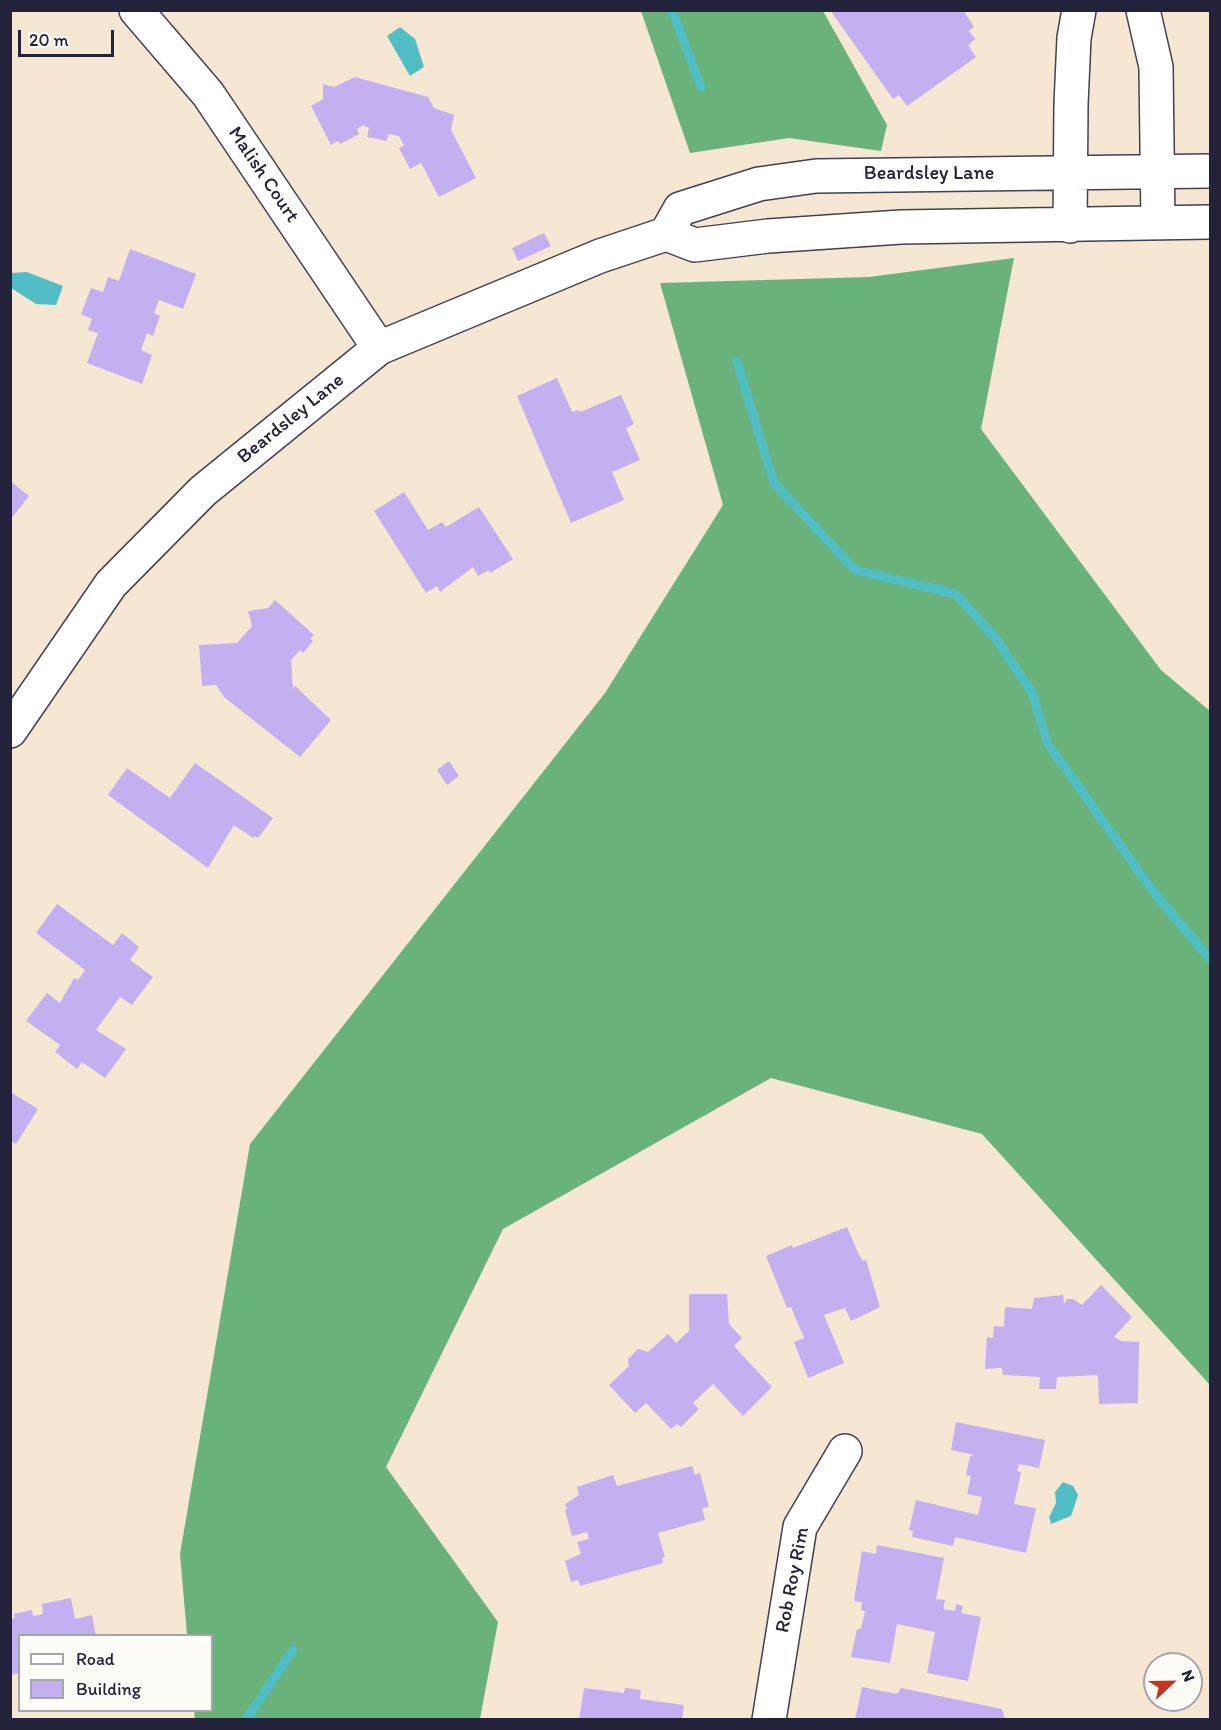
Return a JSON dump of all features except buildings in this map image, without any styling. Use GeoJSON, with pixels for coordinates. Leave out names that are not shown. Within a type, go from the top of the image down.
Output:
{"type":"FeatureCollection","features":[{"type":"Feature","properties":{"kind":"street","name":"Malish Court"},"geometry":{"type":"LineString","coordinates":[[136,10],[208,94],[379,348]]}},
{"type":"Feature","properties":{"kind":"street"},"geometry":{"type":"LineString","coordinates":[[1070,226],[1074,38],[1079,10]]}},
{"type":"Feature","properties":{"kind":"street"},"geometry":{"type":"LineString","coordinates":[[1143,10],[1156,67],[1158,224]]}},
{"type":"Feature","properties":{"kind":"street","name":"Beardsley Lane"},"geometry":{"type":"LineString","coordinates":[[10,732],[111,584],[203,490],[379,348],[600,256],[666,234],[680,209],[759,184],[816,176],[1210,171]]}},
{"type":"Feature","properties":{"kind":"street"},"geometry":{"type":"LineString","coordinates":[[666,234],[695,245],[768,236],[901,227],[1210,222]]}},
{"type":"Feature","properties":{"kind":"street","name":"Rob Roy Rim"},"geometry":{"type":"LineString","coordinates":[[769,1719],[800,1527],[844,1451]]}},
{"type":"Feature","properties":{"kind":"green space"},"geometry":{"type":"Polygon","coordinates":[[[641,11],[823,11],[887,125],[881,151],[789,138],[690,153],[641,11]]]}},
{"type":"Feature","properties":{"kind":"green space"},"geometry":{"type":"Polygon","coordinates":[[[1014,258],[981,429],[1161,670],[1210,711],[1210,1385],[982,1134],[771,1078],[503,1229],[386,1467],[498,1622],[480,1719],[195,1719],[194,1712],[213,1712],[213,1634],[187,1634],[180,1554],[250,1144],[605,693],[723,505],[660,283],[869,277],[1014,258]]]}},
{"type":"Feature","properties":{"kind":"water"},"geometry":{"type":"Polygon","coordinates":[[[400,27],[415,39],[424,67],[410,76],[387,36],[400,27]]]}},
{"type":"Feature","properties":{"kind":"water"},"geometry":{"type":"Polygon","coordinates":[[[27,272],[63,286],[56,305],[36,304],[11,288],[11,273],[27,272]]]}},
{"type":"Feature","properties":{"kind":"water"},"geometry":{"type":"Polygon","coordinates":[[[1063,1482],[1073,1486],[1078,1495],[1071,1516],[1051,1524],[1049,1517],[1056,1503],[1055,1492],[1063,1482]]]}},
{"type":"Feature","properties":{"kind":"waterway"},"geometry":{"type":"LineString","coordinates":[[672,10],[701,87]]}},
{"type":"Feature","properties":{"kind":"waterway"},"geometry":{"type":"LineString","coordinates":[[737,362],[774,483],[855,570],[956,594],[996,639],[1032,693],[1048,744],[1155,894],[1210,959]]}},
{"type":"Feature","properties":{"kind":"waterway"},"geometry":{"type":"LineString","coordinates":[[246,1720],[293,1650]]}}]}
